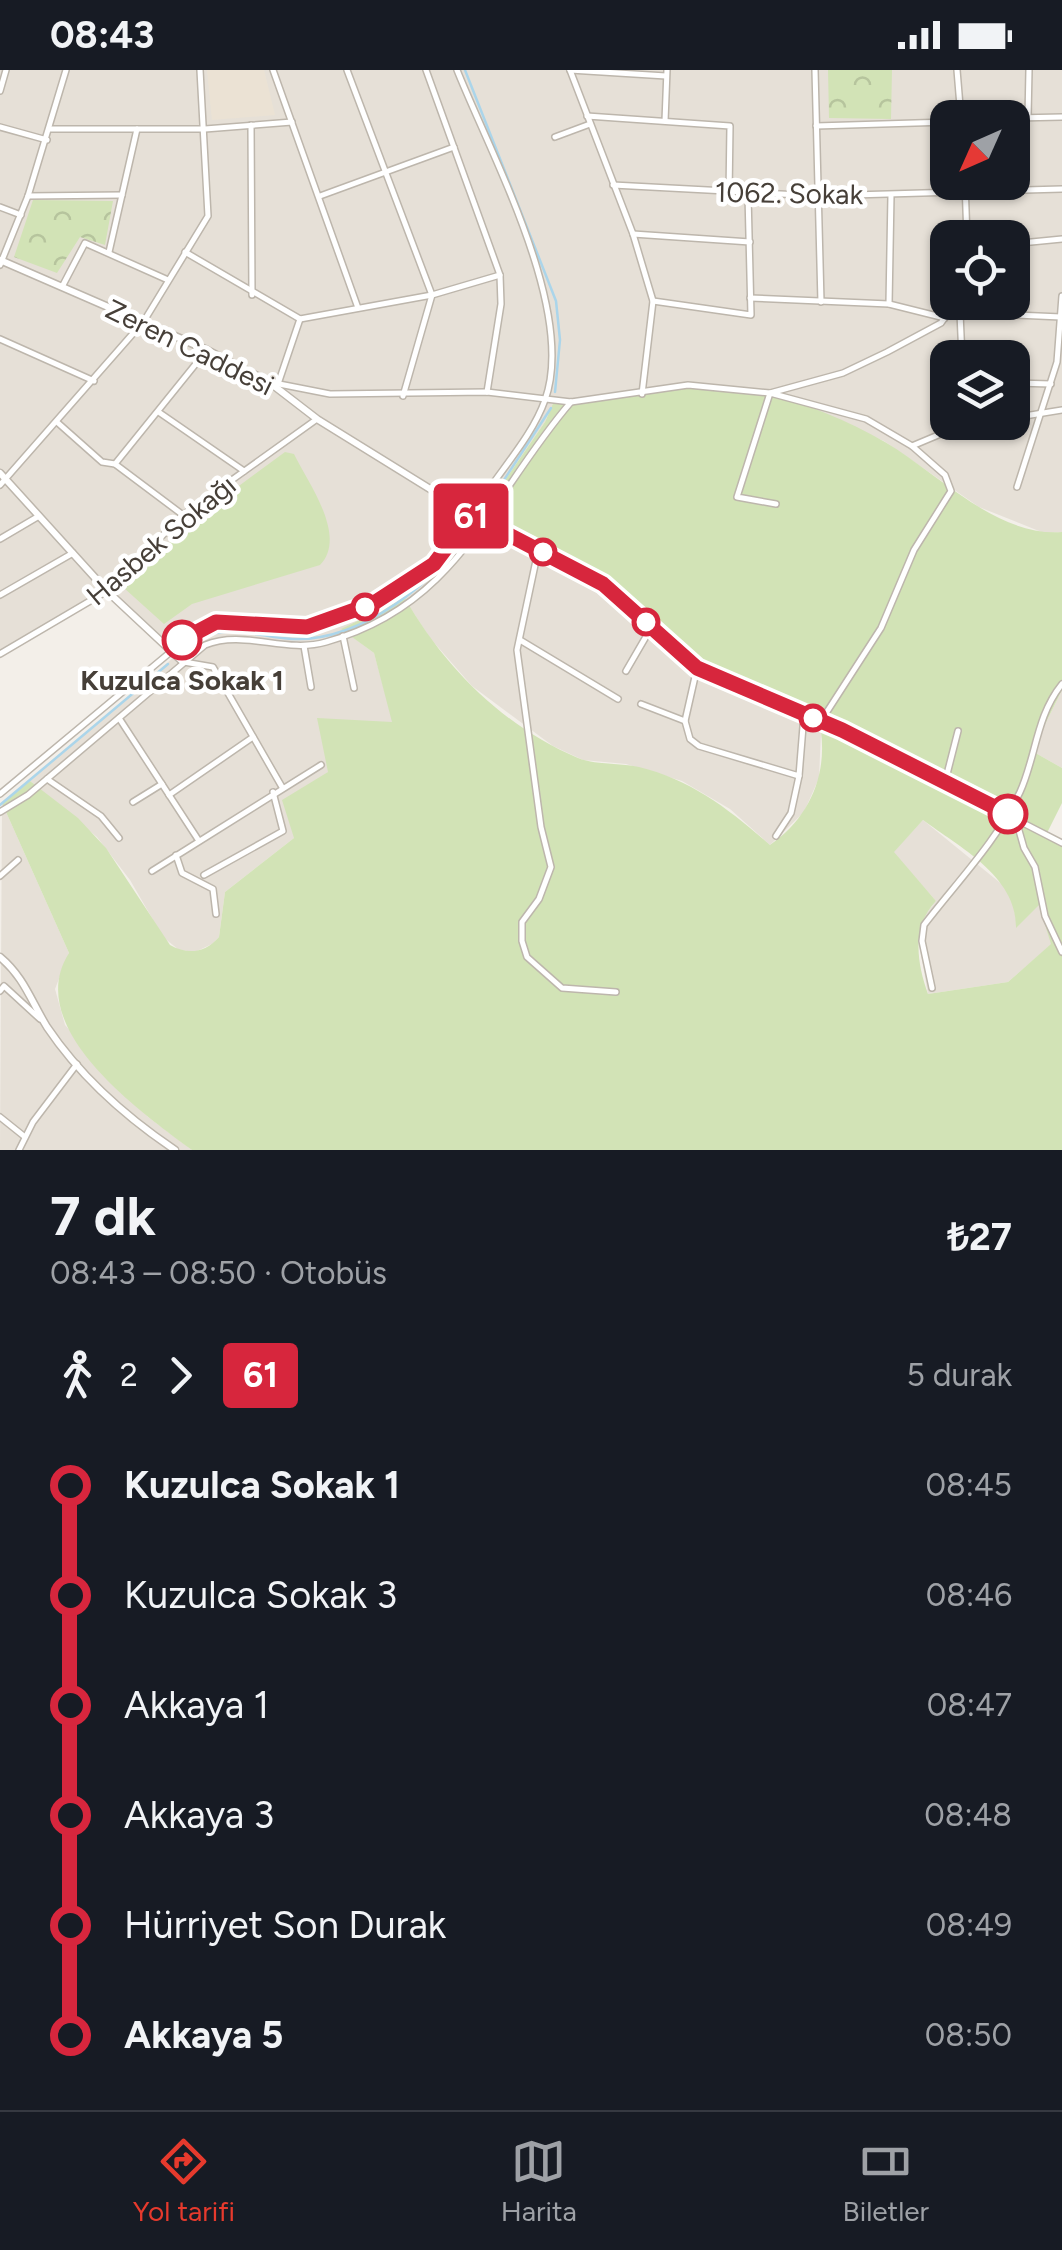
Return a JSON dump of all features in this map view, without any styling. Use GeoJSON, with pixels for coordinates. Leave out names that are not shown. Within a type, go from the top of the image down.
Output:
{"type":"FeatureCollection","features":[{"type":"Feature","properties":{"kind":"street"},"geometry":{"type":"LineString","coordinates":[[0,92],[6,70]]}},
{"type":"Feature","properties":{"kind":"street"},"geometry":{"type":"LineString","coordinates":[[1,262],[47,140],[66,70]]}},
{"type":"Feature","properties":{"kind":"street"},"geometry":{"type":"LineString","coordinates":[[4,482],[144,322],[208,216],[200,70]]}},
{"type":"Feature","properties":{"kind":"street"},"geometry":{"type":"LineString","coordinates":[[273,70],[358,308]]}},
{"type":"Feature","properties":{"kind":"street"},"geometry":{"type":"LineString","coordinates":[[347,70],[432,294],[403,396]]}},
{"type":"Feature","properties":{"kind":"street"},"geometry":{"type":"LineString","coordinates":[[426,70],[500,275],[501,304],[486,392]]}},
{"type":"Feature","properties":{"kind":"street"},"geometry":{"type":"LineString","coordinates":[[0,794],[170,648],[216,622],[307,627],[374,603],[434,564],[536,420],[546,397],[553,361],[550,306],[457,70]]}},
{"type":"Feature","properties":{"kind":"street"},"geometry":{"type":"LineString","coordinates":[[642,394],[653,302],[633,234],[570,70],[666,73],[665,121]]}},
{"type":"Feature","properties":{"kind":"street"},"geometry":{"type":"LineString","coordinates":[[815,70],[821,302]]}},
{"type":"Feature","properties":{"kind":"street"},"geometry":{"type":"LineString","coordinates":[[957,70],[960,100]]}},
{"type":"Feature","properties":{"kind":"street"},"geometry":{"type":"LineString","coordinates":[[1028,100],[1029,70]]}},
{"type":"Feature","properties":{"kind":"street"},"geometry":{"type":"LineString","coordinates":[[587,116],[731,127],[729,194]]}},
{"type":"Feature","properties":{"kind":"street"},"geometry":{"type":"LineString","coordinates":[[1030,118],[1062,117]]}},
{"type":"Feature","properties":{"kind":"street"},"geometry":{"type":"LineString","coordinates":[[50,130],[204,129],[292,122]]}},
{"type":"Feature","properties":{"kind":"street"},"geometry":{"type":"LineString","coordinates":[[816,126],[930,123]]}},
{"type":"Feature","properties":{"kind":"street"},"geometry":{"type":"LineString","coordinates":[[554,136],[590,124]]}},
{"type":"Feature","properties":{"kind":"street"},"geometry":{"type":"LineString","coordinates":[[251,125],[252,295]]}},
{"type":"Feature","properties":{"kind":"street"},"geometry":{"type":"LineString","coordinates":[[0,126],[47,140]]}},
{"type":"Feature","properties":{"kind":"street"},"geometry":{"type":"LineString","coordinates":[[109,252],[136,129]]}},
{"type":"Feature","properties":{"kind":"street"},"geometry":{"type":"LineString","coordinates":[[320,196],[454,147]]}},
{"type":"Feature","properties":{"kind":"street","name":"1062. Sokak"},"geometry":{"type":"LineString","coordinates":[[613,185],[748,195],[930,193]]}},
{"type":"Feature","properties":{"kind":"street","name":"1062. Sokak"},"geometry":{"type":"LineString","coordinates":[[1030,190],[1062,189]]}},
{"type":"Feature","properties":{"kind":"street"},"geometry":{"type":"LineString","coordinates":[[28,196],[122,195]]}},
{"type":"Feature","properties":{"kind":"street"},"geometry":{"type":"LineString","coordinates":[[653,302],[750,315],[748,195]]}},
{"type":"Feature","properties":{"kind":"street"},"geometry":{"type":"LineString","coordinates":[[889,304],[891,195]]}},
{"type":"Feature","properties":{"kind":"street"},"geometry":{"type":"LineString","coordinates":[[0,208],[21,215]]}},
{"type":"Feature","properties":{"kind":"street"},"geometry":{"type":"LineString","coordinates":[[633,234],[750,242]]}},
{"type":"Feature","properties":{"kind":"street"},"geometry":{"type":"LineString","coordinates":[[1030,242],[1062,238]]}},
{"type":"Feature","properties":{"kind":"street"},"geometry":{"type":"LineString","coordinates":[[64,286],[85,243],[168,280]]}},
{"type":"Feature","properties":{"kind":"street"},"geometry":{"type":"LineString","coordinates":[[185,252],[252,295],[300,319],[432,294],[500,275]]}},
{"type":"Feature","properties":{"kind":"street","name":"Zeren Caddesi"},"geometry":{"type":"LineString","coordinates":[[1,262],[64,286],[274,383],[317,419],[485,523]]}},
{"type":"Feature","properties":{"kind":"street"},"geometry":{"type":"LineString","coordinates":[[1017,486],[1050,384],[1062,296]]}},
{"type":"Feature","properties":{"kind":"street"},"geometry":{"type":"LineString","coordinates":[[750,298],[889,304],[930,312]]}},
{"type":"Feature","properties":{"kind":"street"},"geometry":{"type":"LineString","coordinates":[[1030,316],[1061,318]]}},
{"type":"Feature","properties":{"kind":"street"},"geometry":{"type":"LineString","coordinates":[[300,319],[274,383],[330,394],[486,392],[570,402],[716,384],[770,393],[866,419],[912,446],[946,475],[951,492],[914,550],[881,628],[821,721]]}},
{"type":"Feature","properties":{"kind":"street"},"geometry":{"type":"LineString","coordinates":[[770,393],[844,373],[938,320]]}},
{"type":"Feature","properties":{"kind":"street"},"geometry":{"type":"LineString","coordinates":[[0,339],[94,381]]}},
{"type":"Feature","properties":{"kind":"street"},"geometry":{"type":"LineString","coordinates":[[115,464],[207,350]]}},
{"type":"Feature","properties":{"kind":"street"},"geometry":{"type":"LineString","coordinates":[[1030,383],[1050,384]]}},
{"type":"Feature","properties":{"kind":"street"},"geometry":{"type":"LineString","coordinates":[[770,393],[737,497],[776,504]]}},
{"type":"Feature","properties":{"kind":"street"},"geometry":{"type":"LineString","coordinates":[[0,812],[46,779],[205,645],[221,640],[304,646],[342,636],[433,586],[485,523],[570,402]]}},
{"type":"Feature","properties":{"kind":"street"},"geometry":{"type":"LineString","coordinates":[[1030,416],[1062,410]]}},
{"type":"Feature","properties":{"kind":"street"},"geometry":{"type":"LineString","coordinates":[[160,413],[244,471]]}},
{"type":"Feature","properties":{"kind":"street","name":"Hasbek Sokağı"},"geometry":{"type":"LineString","coordinates":[[0,654],[107,591],[183,515],[317,419]]}},
{"type":"Feature","properties":{"kind":"street"},"geometry":{"type":"LineString","coordinates":[[58,423],[102,462],[115,464],[183,515]]}},
{"type":"Feature","properties":{"kind":"street"},"geometry":{"type":"LineString","coordinates":[[912,446],[930,438]]}},
{"type":"Feature","properties":{"kind":"street"},"geometry":{"type":"LineString","coordinates":[[0,473],[4,482],[42,514],[107,591],[183,662],[213,667],[282,786]]}},
{"type":"Feature","properties":{"kind":"street"},"geometry":{"type":"LineString","coordinates":[[0,540],[42,514]]}},
{"type":"Feature","properties":{"kind":"street"},"geometry":{"type":"LineString","coordinates":[[485,523],[603,584],[697,668],[821,721],[1062,843]]}},
{"type":"Feature","properties":{"kind":"street"},"geometry":{"type":"LineString","coordinates":[[538,550],[520,640],[541,826],[551,867],[539,899],[522,922],[525,954],[562,988],[616,992]]}},
{"type":"Feature","properties":{"kind":"street"},"geometry":{"type":"LineString","coordinates":[[0,595],[73,552]]}},
{"type":"Feature","properties":{"kind":"street"},"geometry":{"type":"LineString","coordinates":[[626,671],[652,628]]}},
{"type":"Feature","properties":{"kind":"street"},"geometry":{"type":"LineString","coordinates":[[342,636],[354,688]]}},
{"type":"Feature","properties":{"kind":"street"},"geometry":{"type":"LineString","coordinates":[[520,640],[618,699]]}},
{"type":"Feature","properties":{"kind":"street"},"geometry":{"type":"LineString","coordinates":[[304,646],[311,687]]}},
{"type":"Feature","properties":{"kind":"street"},"geometry":{"type":"LineString","coordinates":[[697,668],[685,721],[690,739],[700,746],[799,776]]}},
{"type":"Feature","properties":{"kind":"street"},"geometry":{"type":"LineString","coordinates":[[932,988],[922,941],[924,924],[1012,816],[1036,734],[1062,684]]}},
{"type":"Feature","properties":{"kind":"street"},"geometry":{"type":"LineString","coordinates":[[641,704],[685,721]]}},
{"type":"Feature","properties":{"kind":"street"},"geometry":{"type":"LineString","coordinates":[[776,836],[790,813],[799,776],[804,714]]}},
{"type":"Feature","properties":{"kind":"street"},"geometry":{"type":"LineString","coordinates":[[119,718],[198,841]]}},
{"type":"Feature","properties":{"kind":"street"},"geometry":{"type":"LineString","coordinates":[[944,782],[958,731]]}},
{"type":"Feature","properties":{"kind":"street"},"geometry":{"type":"LineString","coordinates":[[169,795],[253,737]]}},
{"type":"Feature","properties":{"kind":"street"},"geometry":{"type":"LineString","coordinates":[[152,871],[321,765]]}},
{"type":"Feature","properties":{"kind":"street"},"geometry":{"type":"LineString","coordinates":[[46,779],[100,816],[119,838]]}},
{"type":"Feature","properties":{"kind":"street"},"geometry":{"type":"LineString","coordinates":[[133,802],[162,784]]}},
{"type":"Feature","properties":{"kind":"street"},"geometry":{"type":"LineString","coordinates":[[204,874],[283,831],[273,792]]}},
{"type":"Feature","properties":{"kind":"street"},"geometry":{"type":"LineString","coordinates":[[1012,816],[1036,867],[1045,916],[1062,952]]}},
{"type":"Feature","properties":{"kind":"street"},"geometry":{"type":"LineString","coordinates":[[176,855],[182,872],[213,890],[216,914]]}},
{"type":"Feature","properties":{"kind":"street"},"geometry":{"type":"LineString","coordinates":[[0,876],[18,860]]}},
{"type":"Feature","properties":{"kind":"street"},"geometry":{"type":"LineString","coordinates":[[0,956],[20,975],[46,1024],[77,1064],[120,1108],[176,1150]]}},
{"type":"Feature","properties":{"kind":"street"},"geometry":{"type":"LineString","coordinates":[[0,991],[4,986],[46,1024]]}},
{"type":"Feature","properties":{"kind":"street"},"geometry":{"type":"LineString","coordinates":[[19,1150],[77,1064]]}},
{"type":"Feature","properties":{"kind":"street"},"geometry":{"type":"LineString","coordinates":[[0,1117],[26,1136]]}},
{"type":"Feature","properties":{"kind":"shaded area"},"geometry":{"type":"Polygon","coordinates":[[[0,70],[1062,70],[1062,532],[1044,533],[979,507],[884,441],[770,393],[694,384],[584,403],[554,401],[545,422],[481,515],[534,536],[584,564],[628,597],[674,644],[821,732],[819,778],[804,812],[770,845],[730,809],[682,781],[626,764],[583,760],[553,746],[472,686],[430,638],[404,598],[342,629],[374,653],[393,722],[328,772],[294,838],[225,892],[219,937],[195,952],[179,950],[163,937],[130,880],[97,837],[30,781],[174,657],[108,591],[0,654],[0,70]]]}},
{"type":"Feature","properties":{"kind":"shaded area"},"geometry":{"type":"Polygon","coordinates":[[[207,70],[264,70],[275,115],[212,120],[207,70]]]}},
{"type":"Feature","properties":{"kind":"shaded area"},"geometry":{"type":"Polygon","coordinates":[[[1062,690],[1062,768],[1032,751],[1062,690]]]}},
{"type":"Feature","properties":{"kind":"shaded area"},"geometry":{"type":"Polygon","coordinates":[[[2,803],[69,953],[55,989],[65,1025],[148,1117],[192,1150],[0,1150],[2,803]]]}},
{"type":"Feature","properties":{"kind":"shaded area"},"geometry":{"type":"Polygon","coordinates":[[[923,820],[1004,886],[1013,902],[1017,926],[1039,904],[1052,944],[1008,982],[928,994],[918,938],[924,916],[936,901],[893,852],[923,820]]]}},
{"type":"Feature","properties":{"kind":"green space"},"geometry":{"type":"Polygon","coordinates":[[[828,70],[892,70],[891,119],[829,118],[828,70]]]}},
{"type":"Feature","properties":{"kind":"green space"},"geometry":{"type":"Polygon","coordinates":[[[33,200],[113,201],[105,245],[80,237],[57,273],[14,257],[33,200]]]}},
{"type":"Feature","properties":{"kind":"green space"},"geometry":{"type":"Polygon","coordinates":[[[694,384],[768,394],[863,430],[991,514],[1038,531],[1062,532],[1062,690],[1032,751],[1062,768],[1062,803],[1047,833],[1062,840],[1062,1150],[192,1150],[117,1090],[73,1038],[61,1010],[59,981],[69,953],[2,803],[30,781],[78,818],[106,848],[170,945],[190,951],[208,946],[219,937],[225,892],[294,838],[282,800],[328,772],[317,718],[392,722],[374,653],[341,629],[405,598],[457,671],[501,712],[551,745],[585,760],[639,767],[676,780],[725,808],[770,845],[795,823],[818,781],[821,732],[674,644],[628,597],[584,564],[534,536],[481,515],[545,422],[554,401],[584,403],[694,384]],[[923,820],[894,852],[936,901],[920,934],[921,970],[928,994],[1008,982],[1051,944],[1039,905],[1016,928],[1014,910],[997,878],[969,852],[923,820]]]}},
{"type":"Feature","properties":{"kind":"green space"},"geometry":{"type":"Polygon","coordinates":[[[285,452],[294,454],[328,525],[330,540],[320,565],[192,604],[164,624],[124,588],[190,522],[285,452]]]}},
{"type":"Feature","properties":{"kind":"waterway"},"geometry":{"type":"LineString","coordinates":[[465,70],[556,301],[560,340],[555,392]]}},
{"type":"Feature","properties":{"kind":"waterway"},"geometry":{"type":"LineString","coordinates":[[485,509],[551,408]]}},
{"type":"Feature","properties":{"kind":"waterway"},"geometry":{"type":"LineString","coordinates":[[200,638],[234,632],[292,639],[344,631],[417,588],[472,528]]}},
{"type":"Feature","properties":{"kind":"waterway"},"geometry":{"type":"LineString","coordinates":[[0,805],[168,664]]}},
{"type":"Feature","properties":{"kind":"bus line","name":"61"},"geometry":{"type":"LineString","coordinates":[[182,640],[216,622],[240,620],[307,627],[374,603],[434,564],[471,515],[603,584],[697,668],[842,730],[1008,814]]}},
{"type":"Feature","properties":{"kind":"place","name":"Kuzulca Sokak 1"},"geometry":{"type":"Point","coordinates":[182,640]}}]}
